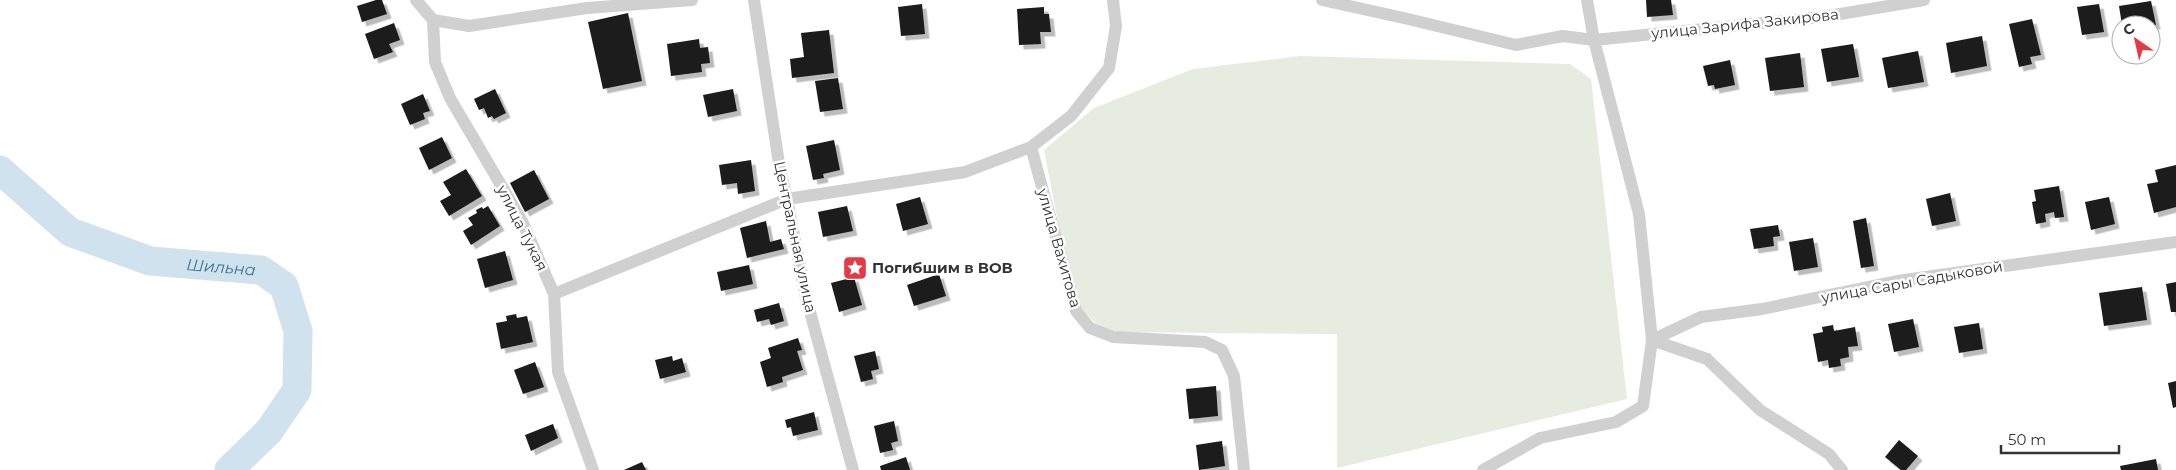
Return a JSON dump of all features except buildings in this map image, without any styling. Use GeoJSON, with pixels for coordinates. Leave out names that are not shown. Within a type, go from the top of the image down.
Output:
{"type":"FeatureCollection","features":[{"type":"Feature","properties":{"kind":"street"},"geometry":{"type":"LineString","coordinates":[[416,0],[433,20],[469,26],[587,8],[692,0]]}},
{"type":"Feature","properties":{"kind":"street","name":"Центральная улица"},"geometry":{"type":"LineString","coordinates":[[754,0],[780,170],[806,297],[853,470]]}},
{"type":"Feature","properties":{"kind":"street"},"geometry":{"type":"LineString","coordinates":[[554,294],[787,199],[965,172],[1030,147],[1071,116],[1109,68],[1116,26],[1113,0]]}},
{"type":"Feature","properties":{"kind":"street","name":"улица Зарифа Закирова"},"geometry":{"type":"LineString","coordinates":[[1322,0],[1516,46],[1563,36],[1594,40],[1822,17],[1924,0]]}},
{"type":"Feature","properties":{"kind":"street"},"geometry":{"type":"LineString","coordinates":[[1483,470],[1540,438],[1616,422],[1643,406],[1652,340],[1638,214],[1594,40],[1587,0]]}},
{"type":"Feature","properties":{"kind":"street","name":"улица Тукая"},"geometry":{"type":"LineString","coordinates":[[433,20],[435,62],[450,98],[522,221],[554,294],[558,372],[593,470]]}},
{"type":"Feature","properties":{"kind":"street","name":"улица Вахитова"},"geometry":{"type":"LineString","coordinates":[[1030,147],[1076,311],[1090,328],[1113,336],[1205,342],[1222,350],[1234,376],[1244,470]]}},
{"type":"Feature","properties":{"kind":"street","name":"улица Сары Садыковой"},"geometry":{"type":"LineString","coordinates":[[1652,340],[1701,317],[1762,309],[1897,282],[2176,242]]}},
{"type":"Feature","properties":{"kind":"street"},"geometry":{"type":"LineString","coordinates":[[1652,340],[1707,359],[1760,410],[1829,454],[1842,470]]}},
{"type":"Feature","properties":{"kind":"shaded area"},"geometry":{"type":"Polygon","coordinates":[[[1300,56],[1570,64],[1591,79],[1627,399],[1337,468],[1337,334],[1121,332],[1106,330],[1095,323],[1081,308],[1060,233],[1044,150],[1094,108],[1193,69],[1300,56]]]}},
{"type":"Feature","properties":{"kind":"waterway","name":"Шильна"},"geometry":{"type":"LineString","coordinates":[[0,170],[70,232],[150,261],[261,270],[284,286],[298,331],[297,390],[269,431],[229,470]]}},
{"type":"Feature","properties":{"kind":"place","name":"Погибшим в ВОВ"},"geometry":{"type":"Point","coordinates":[855,268]}}]}
